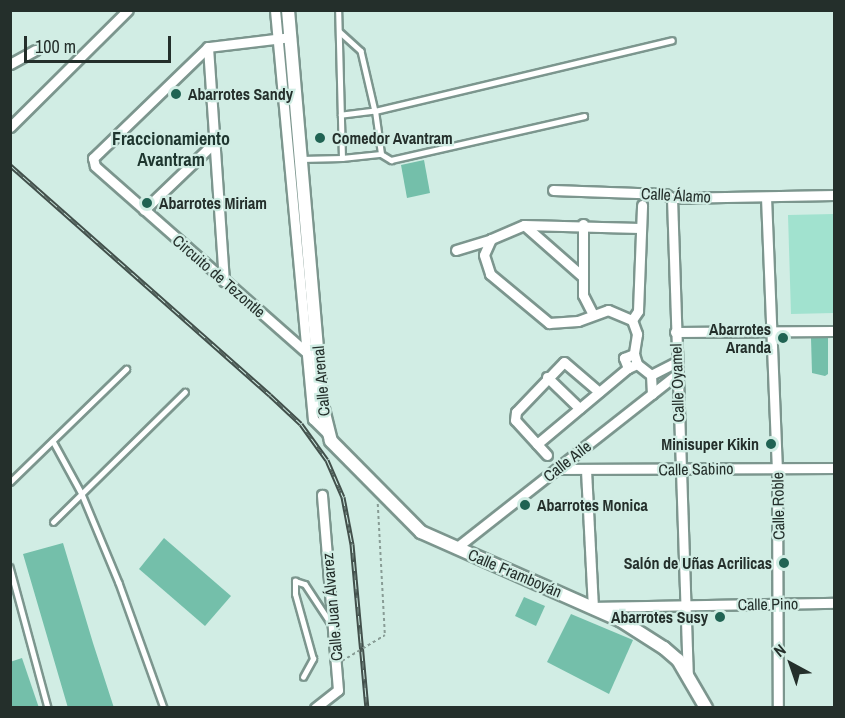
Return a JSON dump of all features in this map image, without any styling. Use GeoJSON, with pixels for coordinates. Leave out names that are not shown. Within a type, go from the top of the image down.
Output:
{"type":"FeatureCollection","features":[{"type":"Feature","properties":{"kind":"street"},"geometry":{"type":"LineString","coordinates":[[10,127],[128,10]]}},
{"type":"Feature","properties":{"kind":"street","name":"Calle Arenal"},"geometry":{"type":"LineString","coordinates":[[275,10],[313,418],[327,433]]}},
{"type":"Feature","properties":{"kind":"street","name":"Calle Arenal"},"geometry":{"type":"LineString","coordinates":[[288,10],[327,433]]}},
{"type":"Feature","properties":{"kind":"street"},"geometry":{"type":"LineString","coordinates":[[224,281],[208,47],[291,37]]}},
{"type":"Feature","properties":{"kind":"street","name":"Circuito de Tezontle"},"geometry":{"type":"LineString","coordinates":[[208,47],[93,158],[95,166],[306,352]]}},
{"type":"Feature","properties":{"kind":"street"},"geometry":{"type":"LineString","coordinates":[[10,64],[35,50]]}},
{"type":"Feature","properties":{"kind":"street"},"geometry":{"type":"LineString","coordinates":[[144,210],[216,141]]}},
{"type":"Feature","properties":{"kind":"street","name":"Calle Álamo"},"geometry":{"type":"LineString","coordinates":[[553,190],[665,194],[672,198],[834,195]]}},
{"type":"Feature","properties":{"kind":"street","name":"Calle Roble"},"geometry":{"type":"LineString","coordinates":[[766,197],[777,468],[778,708]]}},
{"type":"Feature","properties":{"kind":"street","name":"Calle Oyamel"},"geometry":{"type":"LineString","coordinates":[[672,198],[688,676]]}},
{"type":"Feature","properties":{"kind":"street"},"geometry":{"type":"LineString","coordinates":[[632,320],[638,311],[642,205]]}},
{"type":"Feature","properties":{"kind":"street"},"geometry":{"type":"LineString","coordinates":[[456,250],[524,225],[583,224],[640,228]]}},
{"type":"Feature","properties":{"kind":"street"},"geometry":{"type":"LineString","coordinates":[[583,224],[583,295],[591,313]]}},
{"type":"Feature","properties":{"kind":"street"},"geometry":{"type":"LineString","coordinates":[[524,225],[582,276]]}},
{"type":"Feature","properties":{"kind":"street"},"geometry":{"type":"LineString","coordinates":[[491,239],[484,255],[490,274],[537,315],[549,323],[578,321],[591,313],[608,310],[632,320],[637,334],[635,359]]}},
{"type":"Feature","properties":{"kind":"street"},"geometry":{"type":"LineString","coordinates":[[675,332],[772,334],[834,331]]}},
{"type":"Feature","properties":{"kind":"street"},"geometry":{"type":"LineString","coordinates":[[537,444],[628,368],[624,358],[635,359],[651,375],[652,394]]}},
{"type":"Feature","properties":{"kind":"street"},"geometry":{"type":"LineString","coordinates":[[547,455],[514,416],[547,377],[564,362],[599,392]]}},
{"type":"Feature","properties":{"kind":"street"},"geometry":{"type":"LineString","coordinates":[[651,375],[676,362]]}},
{"type":"Feature","properties":{"kind":"street","name":"Calle Aile"},"geometry":{"type":"LineString","coordinates":[[456,548],[677,374]]}},
{"type":"Feature","properties":{"kind":"street"},"geometry":{"type":"LineString","coordinates":[[547,377],[579,408]]}},
{"type":"Feature","properties":{"kind":"street","name":"Calle Framboyán"},"geometry":{"type":"LineString","coordinates":[[327,433],[384,496],[421,532],[593,607],[664,648],[688,676],[706,708]]}},
{"type":"Feature","properties":{"kind":"street","name":"Calle Sabino"},"geometry":{"type":"LineString","coordinates":[[557,469],[834,468]]}},
{"type":"Feature","properties":{"kind":"street"},"geometry":{"type":"LineString","coordinates":[[586,470],[593,607]]}},
{"type":"Feature","properties":{"kind":"street","name":"Calle Juan Álvarez"},"geometry":{"type":"LineString","coordinates":[[315,708],[338,690],[322,495]]}},
{"type":"Feature","properties":{"kind":"street","name":"Calle Pino"},"geometry":{"type":"LineString","coordinates":[[593,607],[834,603]]}},
{"type":"Feature","properties":{"kind":"lane"},"geometry":{"type":"LineString","coordinates":[[338,10],[342,158]]}},
{"type":"Feature","properties":{"kind":"lane"},"geometry":{"type":"LineString","coordinates":[[340,32],[361,51],[375,111],[381,154]]}},
{"type":"Feature","properties":{"kind":"lane"},"geometry":{"type":"LineString","coordinates":[[341,115],[375,111],[672,40]]}},
{"type":"Feature","properties":{"kind":"lane"},"geometry":{"type":"LineString","coordinates":[[301,159],[381,154],[391,160],[584,116]]}},
{"type":"Feature","properties":{"kind":"lane"},"geometry":{"type":"LineString","coordinates":[[10,482],[126,369]]}},
{"type":"Feature","properties":{"kind":"lane"},"geometry":{"type":"LineString","coordinates":[[53,522],[185,392]]}},
{"type":"Feature","properties":{"kind":"lane"},"geometry":{"type":"LineString","coordinates":[[53,441],[82,494],[119,583],[164,708]]}},
{"type":"Feature","properties":{"kind":"lane"},"geometry":{"type":"LineString","coordinates":[[10,567],[48,708]]}},
{"type":"Feature","properties":{"kind":"lane"},"geometry":{"type":"LineString","coordinates":[[303,677],[313,659],[295,594],[295,581],[305,584],[332,626]]}},
{"type":"Feature","properties":{"kind":"path"},"geometry":{"type":"LineString","coordinates":[[342,661],[385,634],[378,503],[384,496]]}},
{"type":"Feature","properties":{"kind":"green space"},"geometry":{"type":"Polygon","coordinates":[[[834,214],[834,313],[791,314],[788,215],[834,214]]]}},
{"type":"Feature","properties":{"kind":"building"},"geometry":{"type":"Polygon","coordinates":[[[424,160],[430,193],[407,198],[401,165],[424,160]]]}},
{"type":"Feature","properties":{"kind":"building"},"geometry":{"type":"Polygon","coordinates":[[[811,338],[828,338],[828,374],[825,376],[812,373],[811,338]]]}},
{"type":"Feature","properties":{"kind":"building"},"geometry":{"type":"Polygon","coordinates":[[[164,538],[231,596],[205,626],[139,569],[164,538]]]}},
{"type":"Feature","properties":{"kind":"building"},"geometry":{"type":"Polygon","coordinates":[[[63,543],[114,708],[68,708],[23,554],[63,543]]]}},
{"type":"Feature","properties":{"kind":"building"},"geometry":{"type":"Polygon","coordinates":[[[524,597],[545,606],[536,626],[515,616],[524,597]]]}},
{"type":"Feature","properties":{"kind":"building"},"geometry":{"type":"Polygon","coordinates":[[[571,614],[633,640],[609,694],[547,662],[571,614]]]}},
{"type":"Feature","properties":{"kind":"building"},"geometry":{"type":"Polygon","coordinates":[[[22,658],[39,708],[10,708],[10,662],[22,658]]]}},
{"type":"Feature","properties":{"kind":"railway"},"geometry":{"type":"LineString","coordinates":[[10,165],[270,395],[301,424],[327,460],[343,497],[352,544],[367,708]]}},
{"type":"Feature","properties":{"kind":"place","name":"Abarrotes Sandy"},"geometry":{"type":"Point","coordinates":[176,94]}},
{"type":"Feature","properties":{"kind":"place","name":"Comedor Avantram"},"geometry":{"type":"Point","coordinates":[320,138]}},
{"type":"Feature","properties":{"kind":"place","name":"Abarrotes Miriam"},"geometry":{"type":"Point","coordinates":[147,203]}},
{"type":"Feature","properties":{"kind":"place","name":"Abarrotes Aranda"},"geometry":{"type":"Point","coordinates":[783,338]}},
{"type":"Feature","properties":{"kind":"place","name":"Minisuper Kikin"},"geometry":{"type":"Point","coordinates":[771,444]}},
{"type":"Feature","properties":{"kind":"place","name":"Abarrotes Monica"},"geometry":{"type":"Point","coordinates":[525,505]}},
{"type":"Feature","properties":{"kind":"place","name":"Salón de Uñas Acrilicas"},"geometry":{"type":"Point","coordinates":[784,563]}},
{"type":"Feature","properties":{"kind":"place","name":"Abarrotes Susy"},"geometry":{"type":"Point","coordinates":[720,617]}},
{"type":"Feature","properties":{"kind":"district","name":"Fraccionamiento Avantram"},"geometry":{"type":"Point","coordinates":[171,150]}}]}
